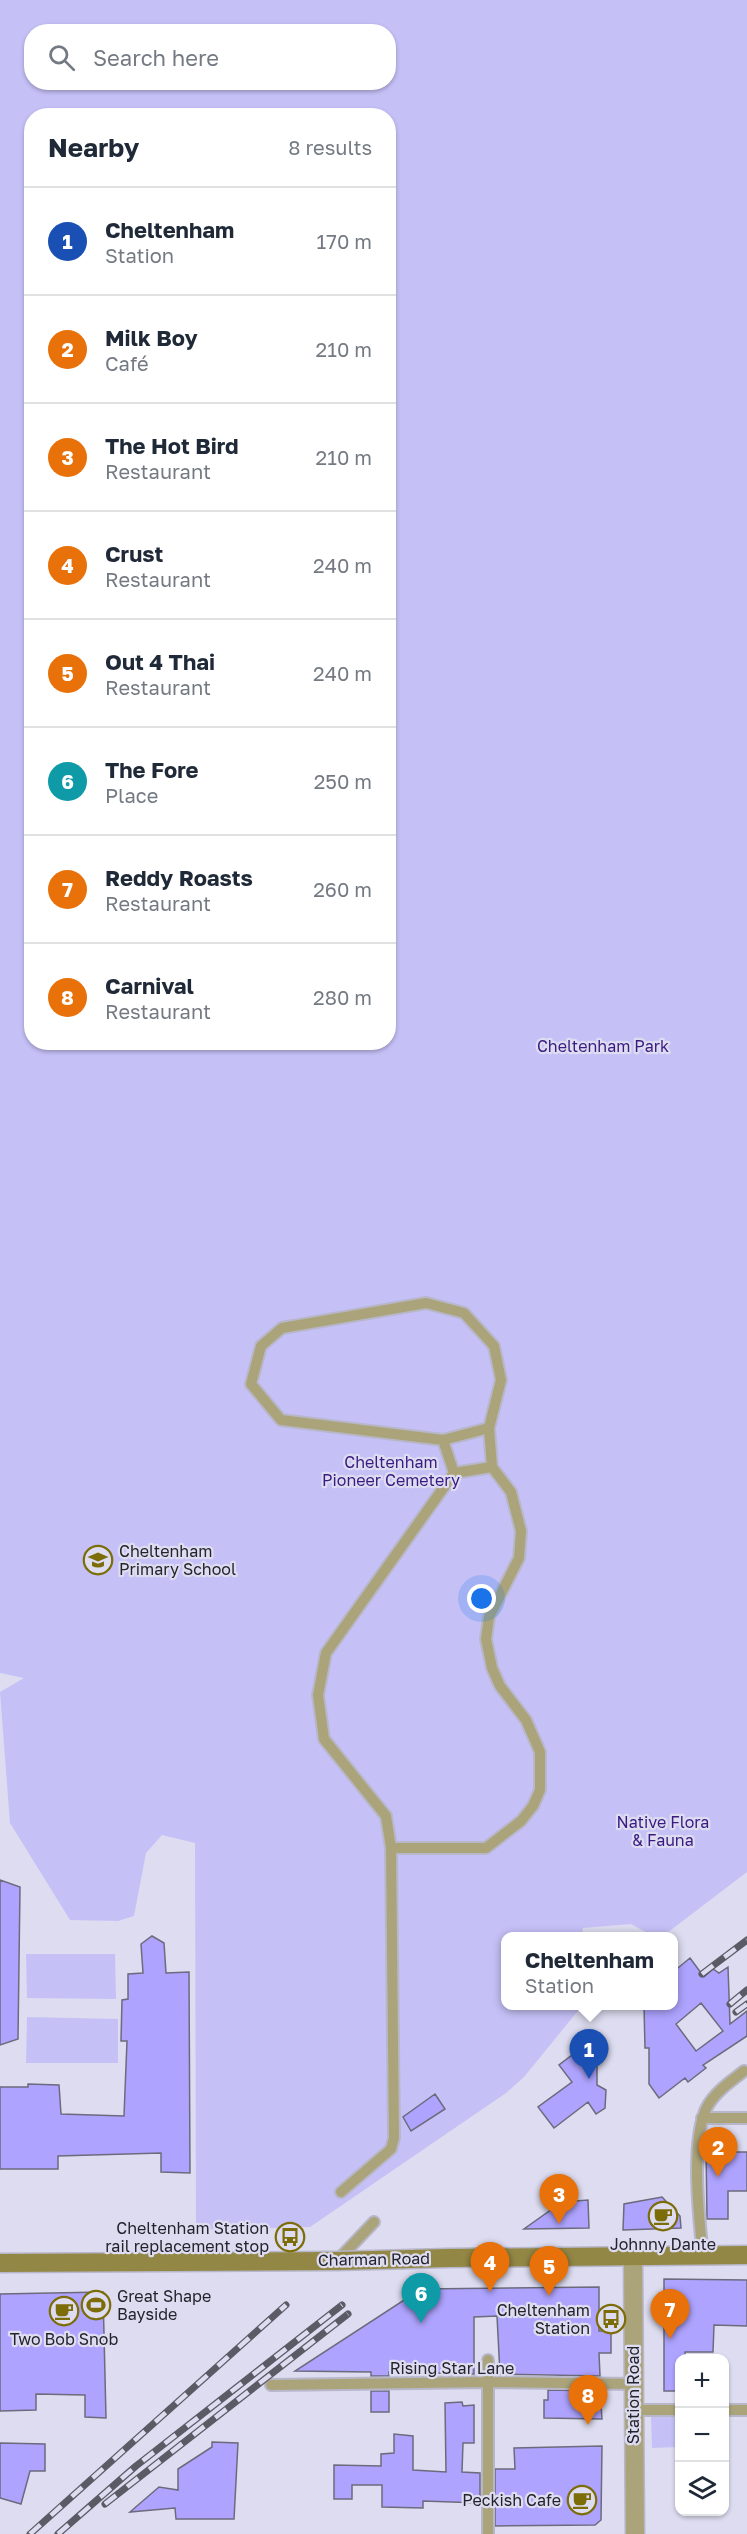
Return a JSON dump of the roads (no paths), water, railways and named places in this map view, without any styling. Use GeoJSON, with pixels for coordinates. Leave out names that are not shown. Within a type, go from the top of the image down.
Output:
{"type":"FeatureCollection","features":[{"type":"Feature","properties":{"kind":"main road","name":"Charman Road"},"geometry":{"type":"LineString","coordinates":[[0,2263],[747,2255]]}},
{"type":"Feature","properties":{"kind":"street","name":"Station Road"},"geometry":{"type":"LineString","coordinates":[[633,2257],[635,2534]]}},
{"type":"Feature","properties":{"kind":"lane"},"geometry":{"type":"LineString","coordinates":[[391,1848],[486,1848],[521,1821],[533,1806],[540,1790],[540,1752],[526,1720],[500,1686],[492,1668],[486,1639],[489,1617],[519,1557],[521,1531],[511,1492],[492,1467],[489,1428],[501,1380],[494,1346],[464,1313],[426,1303],[282,1328],[261,1346],[251,1384],[281,1420],[443,1440],[489,1428]]}},
{"type":"Feature","properties":{"kind":"lane"},"geometry":{"type":"LineString","coordinates":[[443,1440],[454,1473]]}},
{"type":"Feature","properties":{"kind":"lane"},"geometry":{"type":"LineString","coordinates":[[341,2192],[391,2149],[393,2138],[391,1848],[386,1816],[337,1759],[324,1740],[318,1695],[326,1653],[454,1473],[492,1467]]}},
{"type":"Feature","properties":{"kind":"lane"},"geometry":{"type":"LineString","coordinates":[[704,2256],[699,2193],[699,2133],[702,2118],[715,2095],[744,2071]]}},
{"type":"Feature","properties":{"kind":"lane"},"geometry":{"type":"LineString","coordinates":[[702,2118],[747,2118]]}},
{"type":"Feature","properties":{"kind":"lane"},"geometry":{"type":"LineString","coordinates":[[337,2261],[374,2222]]}},
{"type":"Feature","properties":{"kind":"lane"},"geometry":{"type":"LineString","coordinates":[[488,2360],[488,2534]]}},
{"type":"Feature","properties":{"kind":"lane","name":"Rising Star Lane"},"geometry":{"type":"LineString","coordinates":[[271,2385],[488,2382],[633,2384]]}},
{"type":"Feature","properties":{"kind":"lane"},"geometry":{"type":"LineString","coordinates":[[633,2410],[675,2410]]}},
{"type":"Feature","properties":{"kind":"lane"},"geometry":{"type":"LineString","coordinates":[[729,2410],[747,2410]]}},
{"type":"Feature","properties":{"kind":"railway"},"geometry":{"type":"LineString","coordinates":[[702,1974],[747,1940]]}},
{"type":"Feature","properties":{"kind":"railway"},"geometry":{"type":"LineString","coordinates":[[730,2004],[747,1990]]}},
{"type":"Feature","properties":{"kind":"railway"},"geometry":{"type":"LineString","coordinates":[[736,2012],[747,2004]]}},
{"type":"Feature","properties":{"kind":"railway"},"geometry":{"type":"LineString","coordinates":[[30,2534],[286,2305]]}},
{"type":"Feature","properties":{"kind":"railway"},"geometry":{"type":"LineString","coordinates":[[58,2534],[136,2466],[342,2305]]}},
{"type":"Feature","properties":{"kind":"railway"},"geometry":{"type":"LineString","coordinates":[[105,2504],[348,2314]]}},
{"type":"Feature","properties":{"kind":"place","name":"Cheltenham Primary School"},"geometry":{"type":"Point","coordinates":[98,1560]}},
{"type":"Feature","properties":{"kind":"place","name":"Cheltenham"},"geometry":{"type":"Point","coordinates":[589,2079]}},
{"type":"Feature","properties":{"kind":"place","name":"Milk Boy"},"geometry":{"type":"Point","coordinates":[718,2177]}},
{"type":"Feature","properties":{"kind":"place","name":"Johnny Dante"},"geometry":{"type":"Point","coordinates":[663,2216]}},
{"type":"Feature","properties":{"kind":"place","name":"The Hot Bird"},"geometry":{"type":"Point","coordinates":[559,2224]}},
{"type":"Feature","properties":{"kind":"place","name":"Cheltenham Station rail replacement stop"},"geometry":{"type":"Point","coordinates":[290,2237]}},
{"type":"Feature","properties":{"kind":"place","name":"Crust"},"geometry":{"type":"Point","coordinates":[490,2292]}},
{"type":"Feature","properties":{"kind":"place","name":"Out 4 Thai"},"geometry":{"type":"Point","coordinates":[549,2296]}},
{"type":"Feature","properties":{"kind":"place","name":"Great Shape Bayside"},"geometry":{"type":"Point","coordinates":[96,2305]}},
{"type":"Feature","properties":{"kind":"place","name":"Two Bob Snob"},"geometry":{"type":"Point","coordinates":[64,2311]}},
{"type":"Feature","properties":{"kind":"place","name":"Cheltenham Station"},"geometry":{"type":"Point","coordinates":[611,2319]}},
{"type":"Feature","properties":{"kind":"place","name":"The Fore"},"geometry":{"type":"Point","coordinates":[421,2323]}},
{"type":"Feature","properties":{"kind":"place","name":"Reddy Roasts"},"geometry":{"type":"Point","coordinates":[670,2339]}},
{"type":"Feature","properties":{"kind":"place","name":"Carnival"},"geometry":{"type":"Point","coordinates":[588,2425]}},
{"type":"Feature","properties":{"kind":"place","name":"Peckish Cafe"},"geometry":{"type":"Point","coordinates":[582,2500]}},
{"type":"Feature","properties":{"kind":"park label","name":"Cheltenham Park"},"geometry":{"type":"Point","coordinates":[603,1046]}},
{"type":"Feature","properties":{"kind":"park label","name":"Cheltenham Pioneer Cemetery"},"geometry":{"type":"Point","coordinates":[391,1471]}},
{"type":"Feature","properties":{"kind":"park label","name":"Native Flora & Fauna"},"geometry":{"type":"Point","coordinates":[663,1831]}}]}
